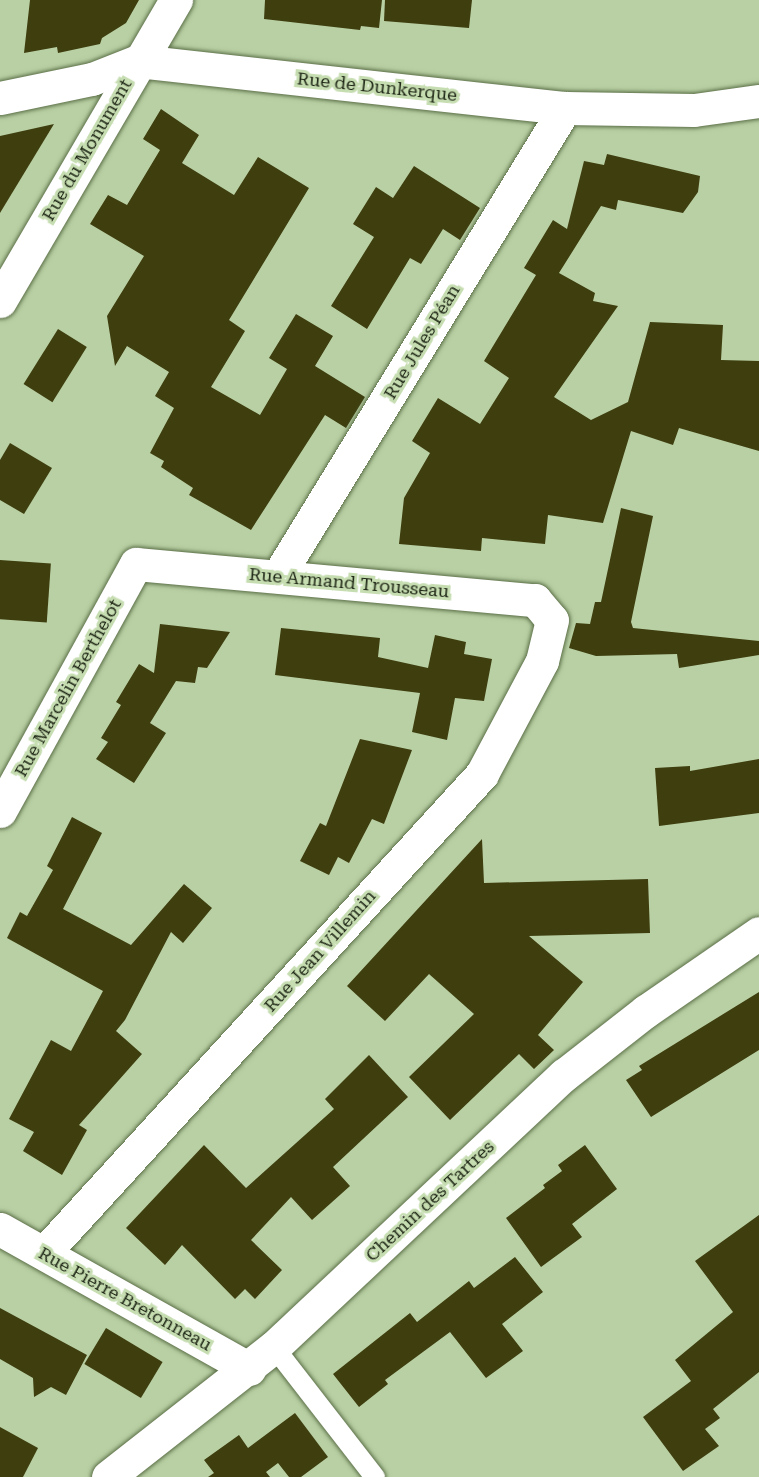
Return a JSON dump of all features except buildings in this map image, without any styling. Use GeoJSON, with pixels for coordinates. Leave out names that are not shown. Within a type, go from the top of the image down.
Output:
{"type":"FeatureCollection","features":[{"type":"Feature","properties":{"kind":"street","name":"Rue du Monument"},"geometry":{"type":"LineString","coordinates":[[0,301],[138,61],[176,0]]}},
{"type":"Feature","properties":{"kind":"street","name":"Rue de Dunkerque"},"geometry":{"type":"LineString","coordinates":[[0,98],[92,79],[138,61],[565,108],[694,110],[759,101]]}},
{"type":"Feature","properties":{"kind":"street","name":"Rue Jules Péan"},"geometry":{"type":"LineString","coordinates":[[278,576],[565,108]]}},
{"type":"Feature","properties":{"kind":"street","name":"Rue Armand Trousseau"},"geometry":{"type":"LineString","coordinates":[[136,564],[535,600],[552,620]]}},
{"type":"Feature","properties":{"kind":"street","name":"Rue Marcelin Berthelot"},"geometry":{"type":"LineString","coordinates":[[0,812],[136,564]]}},
{"type":"Feature","properties":{"kind":"street","name":"Rue Jean Villemin"},"geometry":{"type":"LineString","coordinates":[[44,1253],[482,774],[542,662],[552,620]]}},
{"type":"Feature","properties":{"kind":"street","name":"Chemin des Tartres"},"geometry":{"type":"LineString","coordinates":[[108,1477],[249,1369],[274,1347],[564,1075],[646,1011],[759,933]]}},
{"type":"Feature","properties":{"kind":"street","name":"Rue Pierre Bretonneau"},"geometry":{"type":"LineString","coordinates":[[0,1229],[249,1369]]}},
{"type":"Feature","properties":{"kind":"lane"},"geometry":{"type":"LineString","coordinates":[[274,1347],[375,1477]]}}]}
